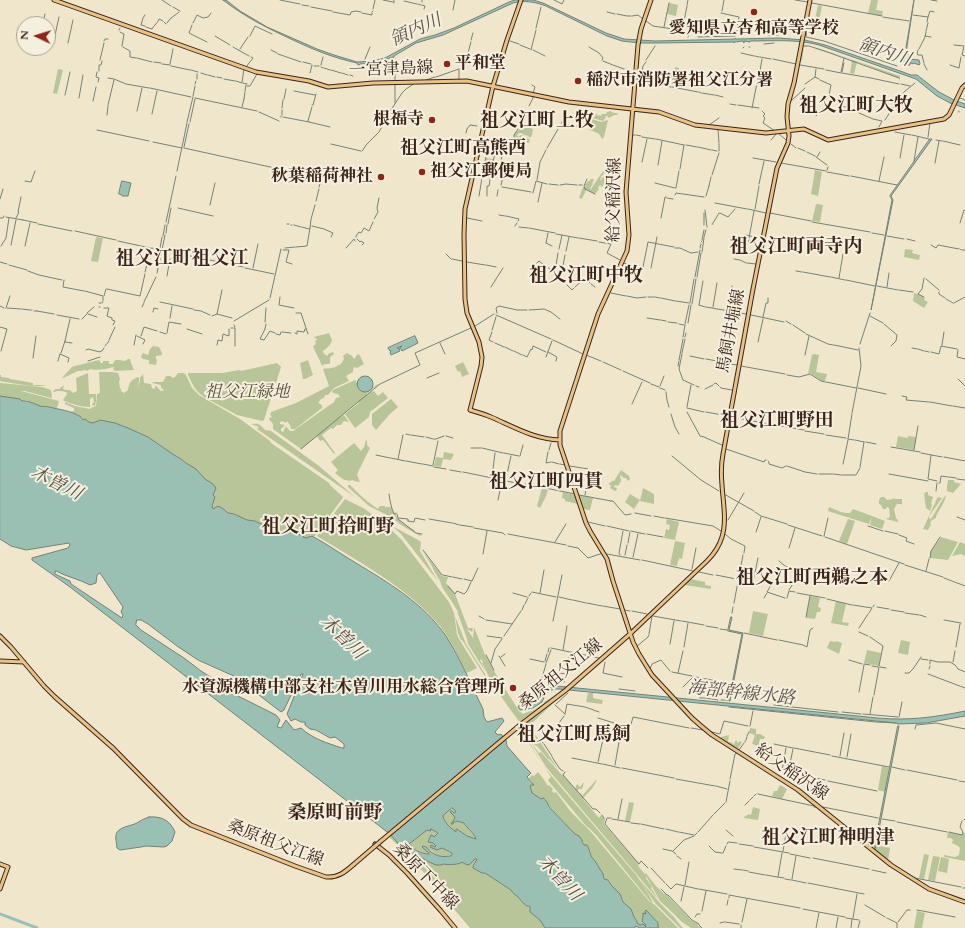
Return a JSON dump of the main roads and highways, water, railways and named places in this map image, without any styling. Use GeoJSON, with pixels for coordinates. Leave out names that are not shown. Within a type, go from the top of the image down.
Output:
{"type":"FeatureCollection","features":[{"type":"Feature","properties":{"kind":"main road","name":"一宮津島線"},"geometry":{"type":"LineString","coordinates":[[54,0],[256,72],[309,81],[328,87],[362,83],[464,81],[569,102],[661,112],[695,125],[766,133],[804,129],[830,140],[941,120],[947,117],[965,85]]}},
{"type":"Feature","properties":{"kind":"main road","name":"給父稲沢線"},"geometry":{"type":"LineString","coordinates":[[560,440],[562,423],[598,314],[627,251],[629,231],[626,192],[638,39],[651,0]]}},
{"type":"Feature","properties":{"kind":"main road","name":"馬飼井堀線"},"geometry":{"type":"LineString","coordinates":[[630,634],[707,561],[717,549],[723,536],[725,521],[721,473],[722,454],[777,168],[787,145],[789,136],[787,117],[788,104],[794,83],[810,0]]}},
{"type":"Feature","properties":{"kind":"main road"},"geometry":{"type":"LineString","coordinates":[[521,2],[493,86],[465,215],[465,299],[467,313],[479,342],[482,356],[470,410],[489,416],[541,438],[560,440],[560,445],[588,527],[607,559],[630,634]]}},
{"type":"Feature","properties":{"kind":"main road","name":"給父稲沢線"},"geometry":{"type":"LineString","coordinates":[[630,634],[635,647],[648,670],[692,718],[706,730],[798,790],[891,865],[929,889],[965,902]]}},
{"type":"Feature","properties":{"kind":"main road","name":"桑原祖父江線"},"geometry":{"type":"LineString","coordinates":[[0,636],[11,646],[44,686],[56,698],[113,748],[178,814],[191,825],[331,878],[338,876],[353,865],[518,726],[566,690],[630,634]]}},
{"type":"Feature","properties":{"kind":"main road"},"geometry":{"type":"LineString","coordinates":[[0,661],[24,662]]}},
{"type":"Feature","properties":{"kind":"main road","name":"桑原下中線"},"geometry":{"type":"LineString","coordinates":[[375,844],[389,855],[407,873],[455,928]]}},
{"type":"Feature","properties":{"kind":"main road"},"geometry":{"type":"LineString","coordinates":[[0,864],[8,867],[0,889]]}},
{"type":"Feature","properties":{"kind":"water"},"geometry":{"type":"Polygon","coordinates":[[[223,0],[226,0],[240,11],[267,27],[317,49],[357,62],[373,61],[385,58],[420,39],[454,28],[509,2],[515,0],[533,0],[543,3],[606,33],[624,39],[655,41],[778,38],[805,40],[825,45],[911,75],[917,75],[939,92],[965,104],[965,108],[950,103],[937,96],[916,79],[811,43],[785,41],[744,41],[744,43],[743,41],[734,43],[640,43],[622,41],[607,36],[546,6],[526,2],[513,3],[443,35],[416,43],[393,58],[376,63],[358,65],[357,63],[340,59],[283,36],[248,17],[223,0]]]}},
{"type":"Feature","properties":{"kind":"water"},"geometry":{"type":"Polygon","coordinates":[[[914,0],[906,53],[908,53],[910,59],[919,60],[920,64],[910,63],[910,65],[908,65],[908,63],[904,62],[914,0]]]}},
{"type":"Feature","properties":{"kind":"water"},"geometry":{"type":"Polygon","coordinates":[[[930,139],[932,139],[891,196],[893,200],[871,310],[892,200],[890,196],[930,139]]]}},
{"type":"Feature","properties":{"kind":"water"},"geometry":{"type":"Polygon","coordinates":[[[122,181],[131,183],[128,196],[122,196],[119,194],[122,181]]]}},
{"type":"Feature","properties":{"kind":"water"},"geometry":{"type":"Polygon","coordinates":[[[415,336],[418,343],[402,351],[400,347],[402,346],[397,348],[399,348],[400,351],[391,355],[391,351],[388,348],[415,336]]]}},
{"type":"Feature","properties":{"kind":"water"},"geometry":{"type":"Polygon","coordinates":[[[365,376],[372,381],[373,384],[368,391],[365,392],[358,387],[357,384],[362,377],[365,376]]]}},
{"type":"Feature","properties":{"kind":"water","name":"木曽川"},"geometry":{"type":"Polygon","coordinates":[[[0,396],[20,399],[22,401],[40,406],[69,411],[80,416],[83,420],[85,419],[93,423],[100,420],[115,423],[148,437],[196,469],[205,479],[213,484],[216,488],[213,495],[215,497],[212,506],[213,509],[218,506],[228,513],[247,520],[255,521],[275,531],[303,535],[303,537],[306,538],[312,536],[393,586],[427,613],[446,636],[466,672],[483,709],[484,717],[487,722],[502,718],[504,721],[495,732],[498,735],[501,734],[506,740],[507,746],[531,773],[527,777],[534,785],[530,786],[532,793],[541,799],[543,798],[550,808],[575,834],[579,836],[584,845],[587,845],[592,858],[603,874],[604,879],[608,880],[620,894],[623,902],[631,909],[637,923],[640,925],[643,924],[646,927],[642,921],[643,913],[646,914],[646,910],[658,923],[659,928],[640,928],[635,926],[635,928],[545,928],[540,920],[530,912],[530,907],[524,904],[511,890],[485,873],[473,868],[473,865],[477,859],[469,865],[462,862],[449,865],[436,865],[420,857],[414,856],[408,849],[401,847],[391,835],[70,587],[32,560],[32,558],[68,548],[70,545],[69,543],[26,550],[11,546],[0,539],[0,396]],[[56,571],[55,574],[70,581],[71,584],[122,618],[123,615],[121,612],[123,607],[100,573],[97,575],[96,583],[90,585],[56,571]],[[137,620],[136,625],[141,630],[238,696],[276,715],[280,720],[277,727],[281,728],[286,720],[294,730],[301,728],[320,740],[344,748],[344,744],[335,737],[330,738],[316,730],[310,729],[305,725],[305,722],[295,719],[291,721],[287,714],[303,674],[301,674],[284,710],[281,712],[255,692],[243,687],[236,677],[198,660],[148,624],[141,620],[137,620]],[[452,808],[443,816],[446,823],[456,832],[457,829],[467,836],[476,839],[464,823],[457,821],[451,824],[455,818],[450,811],[454,813],[456,812],[455,810],[452,808]],[[431,829],[430,831],[427,830],[409,844],[419,852],[429,854],[422,847],[423,846],[438,856],[451,856],[452,853],[442,848],[437,850],[430,847],[431,845],[436,846],[433,843],[428,842],[431,835],[434,837],[438,833],[431,829]]]}},
{"type":"Feature","properties":{"kind":"water"},"geometry":{"type":"Polygon","coordinates":[[[731,617],[729,630],[743,633],[729,701],[742,634],[728,631],[731,617]]]}},
{"type":"Feature","properties":{"kind":"water"},"geometry":{"type":"Polygon","coordinates":[[[557,686],[878,718],[922,718],[965,711],[965,716],[926,723],[898,724],[559,689],[554,689],[546,693],[542,702],[533,708],[520,710],[518,707],[524,698],[535,690],[544,691],[557,686]]]}},
{"type":"Feature","properties":{"kind":"water"},"geometry":{"type":"Polygon","coordinates":[[[898,726],[899,726],[874,850],[898,726]]]}},
{"type":"Feature","properties":{"kind":"water"},"geometry":{"type":"Polygon","coordinates":[[[149,817],[161,818],[171,824],[175,832],[172,841],[167,846],[146,846],[120,850],[117,848],[116,837],[119,830],[149,817]]]}},
{"type":"Feature","properties":{"kind":"waterway"},"geometry":{"type":"LineString","coordinates":[[162,0],[171,6]]}},
{"type":"Feature","properties":{"kind":"waterway"},"geometry":{"type":"LineString","coordinates":[[280,0],[300,4]]}},
{"type":"Feature","properties":{"kind":"waterway"},"geometry":{"type":"LineString","coordinates":[[373,9],[375,0]]}},
{"type":"Feature","properties":{"kind":"waterway"},"geometry":{"type":"LineString","coordinates":[[383,0],[393,2]]}},
{"type":"Feature","properties":{"kind":"waterway"},"geometry":{"type":"LineString","coordinates":[[453,10],[455,0]]}},
{"type":"Feature","properties":{"kind":"waterway"},"geometry":{"type":"LineString","coordinates":[[554,0],[562,4],[564,0]]}},
{"type":"Feature","properties":{"kind":"waterway"},"geometry":{"type":"LineString","coordinates":[[687,5],[688,0]]}},
{"type":"Feature","properties":{"kind":"waterway"},"geometry":{"type":"LineString","coordinates":[[722,11],[724,0]]}},
{"type":"Feature","properties":{"kind":"waterway"},"geometry":{"type":"LineString","coordinates":[[795,0],[808,2]]}},
{"type":"Feature","properties":{"kind":"waterway"},"geometry":{"type":"LineString","coordinates":[[931,0],[937,1]]}},
{"type":"Feature","properties":{"kind":"waterway"},"geometry":{"type":"LineString","coordinates":[[404,1],[417,4]]}},
{"type":"Feature","properties":{"kind":"waterway"},"geometry":{"type":"LineString","coordinates":[[664,27],[669,3]]}},
{"type":"Feature","properties":{"kind":"waterway"},"geometry":{"type":"LineString","coordinates":[[812,3],[882,16]]}},
{"type":"Feature","properties":{"kind":"waterway"},"geometry":{"type":"LineString","coordinates":[[302,5],[309,6]]}},
{"type":"Feature","properties":{"kind":"waterway","name":"領内川"},"geometry":{"type":"LineString","coordinates":[[422,5],[425,6],[424,9]]}},
{"type":"Feature","properties":{"kind":"waterway"},"geometry":{"type":"LineString","coordinates":[[682,31],[687,6]]}},
{"type":"Feature","properties":{"kind":"waterway"},"geometry":{"type":"LineString","coordinates":[[173,7],[180,11]]}},
{"type":"Feature","properties":{"kind":"waterway"},"geometry":{"type":"LineString","coordinates":[[311,7],[332,11]]}},
{"type":"Feature","properties":{"kind":"waterway"},"geometry":{"type":"LineString","coordinates":[[536,28],[541,7]]}},
{"type":"Feature","properties":{"kind":"waterway"},"geometry":{"type":"LineString","coordinates":[[913,15],[928,17],[930,11],[934,12]]}},
{"type":"Feature","properties":{"kind":"waterway"},"geometry":{"type":"LineString","coordinates":[[167,23],[179,12]]}},
{"type":"Feature","properties":{"kind":"waterway"},"geometry":{"type":"LineString","coordinates":[[333,12],[350,15],[351,12],[361,12]]}},
{"type":"Feature","properties":{"kind":"waterway"},"geometry":{"type":"LineString","coordinates":[[607,12],[615,14]]}},
{"type":"Feature","properties":{"kind":"waterway"},"geometry":{"type":"LineString","coordinates":[[193,23],[197,15],[203,18],[208,17],[211,13]]}},
{"type":"Feature","properties":{"kind":"waterway"},"geometry":{"type":"LineString","coordinates":[[362,13],[372,15],[372,13]]}},
{"type":"Feature","properties":{"kind":"waterway"},"geometry":{"type":"LineString","coordinates":[[721,13],[739,17],[737,29]]}},
{"type":"Feature","properties":{"kind":"waterway"},"geometry":{"type":"LineString","coordinates":[[617,14],[631,16]]}},
{"type":"Feature","properties":{"kind":"waterway"},"geometry":{"type":"LineString","coordinates":[[145,15],[141,25],[145,26]]}},
{"type":"Feature","properties":{"kind":"waterway"},"geometry":{"type":"LineString","coordinates":[[632,16],[638,15],[643,19]]}},
{"type":"Feature","properties":{"kind":"waterway"},"geometry":{"type":"LineString","coordinates":[[56,31],[59,17]]}},
{"type":"Feature","properties":{"kind":"waterway"},"geometry":{"type":"LineString","coordinates":[[883,17],[895,19]]}},
{"type":"Feature","properties":{"kind":"waterway"},"geometry":{"type":"LineString","coordinates":[[927,22],[928,17]]}},
{"type":"Feature","properties":{"kind":"waterway"},"geometry":{"type":"LineString","coordinates":[[146,27],[152,29],[159,19],[163,21]]}},
{"type":"Feature","properties":{"kind":"waterway"},"geometry":{"type":"LineString","coordinates":[[896,19],[909,21]]}},
{"type":"Feature","properties":{"kind":"waterway"},"geometry":{"type":"LineString","coordinates":[[68,43],[73,20]]}},
{"type":"Feature","properties":{"kind":"waterway"},"geometry":{"type":"LineString","coordinates":[[646,21],[653,26],[673,29]]}},
{"type":"Feature","properties":{"kind":"waterway"},"geometry":{"type":"LineString","coordinates":[[926,31],[928,23]]}},
{"type":"Feature","properties":{"kind":"waterway"},"geometry":{"type":"LineString","coordinates":[[192,25],[189,33],[207,42]]}},
{"type":"Feature","properties":{"kind":"waterway"},"geometry":{"type":"LineString","coordinates":[[250,36],[255,26],[272,34]]}},
{"type":"Feature","properties":{"kind":"waterway","name":"領内川"},"geometry":{"type":"LineString","coordinates":[[807,29],[806,37],[824,41],[897,66]]}},
{"type":"Feature","properties":{"kind":"waterway"},"geometry":{"type":"LineString","coordinates":[[531,50],[536,30]]}},
{"type":"Feature","properties":{"kind":"waterway"},"geometry":{"type":"LineString","coordinates":[[675,30],[689,32],[688,37]]}},
{"type":"Feature","properties":{"kind":"waterway"},"geometry":{"type":"LineString","coordinates":[[736,35],[737,30]]}},
{"type":"Feature","properties":{"kind":"waterway"},"geometry":{"type":"LineString","coordinates":[[120,32],[124,34],[122,46]]}},
{"type":"Feature","properties":{"kind":"waterway","name":"領内川"},"geometry":{"type":"LineString","coordinates":[[919,49],[926,32]]}},
{"type":"Feature","properties":{"kind":"waterway"},"geometry":{"type":"LineString","coordinates":[[471,40],[473,33]]}},
{"type":"Feature","properties":{"kind":"waterway"},"geometry":{"type":"LineString","coordinates":[[215,36],[230,45]]}},
{"type":"Feature","properties":{"kind":"waterway"},"geometry":{"type":"LineString","coordinates":[[698,37],[735,36]]}},
{"type":"Feature","properties":{"kind":"waterway"},"geometry":{"type":"LineString","coordinates":[[925,36],[931,37]]}},
{"type":"Feature","properties":{"kind":"waterway"},"geometry":{"type":"LineString","coordinates":[[240,49],[248,37]]}},
{"type":"Feature","properties":{"kind":"waterway"},"geometry":{"type":"LineString","coordinates":[[104,41],[105,39],[108,39]]}},
{"type":"Feature","properties":{"kind":"waterway"},"geometry":{"type":"LineString","coordinates":[[510,41],[519,44]]}},
{"type":"Feature","properties":{"kind":"waterway"},"geometry":{"type":"LineString","coordinates":[[468,53],[471,42]]}},
{"type":"Feature","properties":{"kind":"waterway"},"geometry":{"type":"LineString","coordinates":[[100,60],[104,43]]}},
{"type":"Feature","properties":{"kind":"waterway"},"geometry":{"type":"LineString","coordinates":[[764,44],[774,43]]}},
{"type":"Feature","properties":{"kind":"waterway"},"geometry":{"type":"LineString","coordinates":[[520,45],[530,49]]}},
{"type":"Feature","properties":{"kind":"waterway"},"geometry":{"type":"LineString","coordinates":[[954,45],[964,46],[962,55],[965,56]]}},
{"type":"Feature","properties":{"kind":"waterway"},"geometry":{"type":"LineString","coordinates":[[646,60],[655,46]]}},
{"type":"Feature","properties":{"kind":"waterway","name":"領内川"},"geometry":{"type":"LineString","coordinates":[[804,46],[809,46],[830,53],[899,78]]}},
{"type":"Feature","properties":{"kind":"waterway"},"geometry":{"type":"LineString","coordinates":[[123,47],[130,51],[130,57],[136,58]]}},
{"type":"Feature","properties":{"kind":"waterway"},"geometry":{"type":"LineString","coordinates":[[233,47],[249,56]]}},
{"type":"Feature","properties":{"kind":"waterway"},"geometry":{"type":"LineString","coordinates":[[365,59],[370,47]]}},
{"type":"Feature","properties":{"kind":"waterway"},"geometry":{"type":"LineString","coordinates":[[589,47],[599,53],[603,58],[602,60]]}},
{"type":"Feature","properties":{"kind":"waterway"},"geometry":{"type":"LineString","coordinates":[[170,64],[173,49]]}},
{"type":"Feature","properties":{"kind":"waterway"},"geometry":{"type":"LineString","coordinates":[[271,50],[277,53]]}},
{"type":"Feature","properties":{"kind":"waterway"},"geometry":{"type":"LineString","coordinates":[[533,50],[545,56]]}},
{"type":"Feature","properties":{"kind":"waterway","name":"領内川"},"geometry":{"type":"LineString","coordinates":[[918,50],[917,54],[922,55],[924,63]]}},
{"type":"Feature","properties":{"kind":"waterway"},"geometry":{"type":"LineString","coordinates":[[741,53],[754,56]]}},
{"type":"Feature","properties":{"kind":"waterway"},"geometry":{"type":"LineString","coordinates":[[278,54],[301,62]]}},
{"type":"Feature","properties":{"kind":"waterway"},"geometry":{"type":"LineString","coordinates":[[467,62],[468,55]]}},
{"type":"Feature","properties":{"kind":"waterway"},"geometry":{"type":"LineString","coordinates":[[755,56],[759,57]]}},
{"type":"Feature","properties":{"kind":"waterway"},"geometry":{"type":"LineString","coordinates":[[246,67],[253,58],[251,57]]}},
{"type":"Feature","properties":{"kind":"waterway"},"geometry":{"type":"LineString","coordinates":[[321,65],[323,57]]}},
{"type":"Feature","properties":{"kind":"waterway"},"geometry":{"type":"LineString","coordinates":[[760,57],[771,59]]}},
{"type":"Feature","properties":{"kind":"waterway"},"geometry":{"type":"LineString","coordinates":[[950,65],[959,68],[961,57]]}},
{"type":"Feature","properties":{"kind":"waterway"},"geometry":{"type":"LineString","coordinates":[[137,58],[152,62]]}},
{"type":"Feature","properties":{"kind":"waterway"},"geometry":{"type":"LineString","coordinates":[[841,72],[844,58]]}},
{"type":"Feature","properties":{"kind":"waterway","name":"領内川"},"geometry":{"type":"LineString","coordinates":[[395,59],[395,81]]}},
{"type":"Feature","properties":{"kind":"waterway"},"geometry":{"type":"LineString","coordinates":[[758,82],[762,59]]}},
{"type":"Feature","properties":{"kind":"waterway"},"geometry":{"type":"LineString","coordinates":[[773,59],[796,64]]}},
{"type":"Feature","properties":{"kind":"waterway"},"geometry":{"type":"LineString","coordinates":[[99,71],[99,65],[101,65],[102,61]]}},
{"type":"Feature","properties":{"kind":"waterway"},"geometry":{"type":"LineString","coordinates":[[603,61],[624,69]]}},
{"type":"Feature","properties":{"kind":"waterway"},"geometry":{"type":"LineString","coordinates":[[154,62],[161,63]]}},
{"type":"Feature","properties":{"kind":"waterway"},"geometry":{"type":"LineString","coordinates":[[303,62],[311,64]]}},
{"type":"Feature","properties":{"kind":"waterway"},"geometry":{"type":"LineString","coordinates":[[638,70],[642,71],[646,62]]}},
{"type":"Feature","properties":{"kind":"waterway"},"geometry":{"type":"LineString","coordinates":[[460,69],[466,65],[466,63]]}},
{"type":"Feature","properties":{"kind":"waterway"},"geometry":{"type":"LineString","coordinates":[[842,72],[844,63]]}},
{"type":"Feature","properties":{"kind":"waterway"},"geometry":{"type":"LineString","coordinates":[[162,64],[170,65]]}},
{"type":"Feature","properties":{"kind":"waterway"},"geometry":{"type":"LineString","coordinates":[[924,64],[927,70]]}},
{"type":"Feature","properties":{"kind":"waterway"},"geometry":{"type":"LineString","coordinates":[[310,73],[312,65]]}},
{"type":"Feature","properties":{"kind":"waterway"},"geometry":{"type":"LineString","coordinates":[[800,65],[824,69]]}},
{"type":"Feature","properties":{"kind":"waterway"},"geometry":{"type":"LineString","coordinates":[[171,66],[190,70]]}},
{"type":"Feature","properties":{"kind":"waterway"},"geometry":{"type":"LineString","coordinates":[[314,66],[319,66]]}},
{"type":"Feature","properties":{"kind":"waterway"},"geometry":{"type":"LineString","coordinates":[[324,68],[330,70]]}},
{"type":"Feature","properties":{"kind":"waterway"},"geometry":{"type":"LineString","coordinates":[[242,82],[244,69]]}},
{"type":"Feature","properties":{"kind":"waterway"},"geometry":{"type":"LineString","coordinates":[[436,77],[459,69]]}},
{"type":"Feature","properties":{"kind":"waterway"},"geometry":{"type":"LineString","coordinates":[[626,69],[633,72],[634,71]]}},
{"type":"Feature","properties":{"kind":"waterway"},"geometry":{"type":"LineString","coordinates":[[815,77],[816,69]]}},
{"type":"Feature","properties":{"kind":"waterway"},"geometry":{"type":"LineString","coordinates":[[191,70],[198,72]]}},
{"type":"Feature","properties":{"kind":"waterway"},"geometry":{"type":"LineString","coordinates":[[331,70],[341,73]]}},
{"type":"Feature","properties":{"kind":"waterway"},"geometry":{"type":"LineString","coordinates":[[459,70],[459,79]]}},
{"type":"Feature","properties":{"kind":"waterway"},"geometry":{"type":"LineString","coordinates":[[826,70],[841,73]]}},
{"type":"Feature","properties":{"kind":"waterway"},"geometry":{"type":"LineString","coordinates":[[65,95],[70,72]]}},
{"type":"Feature","properties":{"kind":"waterway"},"geometry":{"type":"LineString","coordinates":[[97,72],[96,77],[99,78],[98,82]]}},
{"type":"Feature","properties":{"kind":"waterway"},"geometry":{"type":"LineString","coordinates":[[201,73],[207,75]]}},
{"type":"Feature","properties":{"kind":"waterway"},"geometry":{"type":"LineString","coordinates":[[342,73],[348,75]]}},
{"type":"Feature","properties":{"kind":"waterway"},"geometry":{"type":"LineString","coordinates":[[842,73],[865,77]]}},
{"type":"Feature","properties":{"kind":"waterway"},"geometry":{"type":"LineString","coordinates":[[197,74],[197,79]]}},
{"type":"Feature","properties":{"kind":"waterway"},"geometry":{"type":"LineString","coordinates":[[247,86],[250,86],[257,74]]}},
{"type":"Feature","properties":{"kind":"waterway"},"geometry":{"type":"LineString","coordinates":[[79,98],[83,75]]}},
{"type":"Feature","properties":{"kind":"waterway"},"geometry":{"type":"LineString","coordinates":[[208,75],[215,77]]}},
{"type":"Feature","properties":{"kind":"waterway"},"geometry":{"type":"LineString","coordinates":[[217,77],[222,78]]}},
{"type":"Feature","properties":{"kind":"waterway"},"geometry":{"type":"LineString","coordinates":[[426,80],[435,77]]}},
{"type":"Feature","properties":{"kind":"waterway"},"geometry":{"type":"LineString","coordinates":[[805,84],[815,77],[819,79]]}},
{"type":"Feature","properties":{"kind":"waterway"},"geometry":{"type":"LineString","coordinates":[[866,77],[899,84]]}},
{"type":"Feature","properties":{"kind":"waterway"},"geometry":{"type":"LineString","coordinates":[[108,78],[126,84],[149,88]]}},
{"type":"Feature","properties":{"kind":"waterway"},"geometry":{"type":"LineString","coordinates":[[224,79],[235,81]]}},
{"type":"Feature","properties":{"kind":"waterway"},"geometry":{"type":"LineString","coordinates":[[108,105],[114,80]]}},
{"type":"Feature","properties":{"kind":"waterway"},"geometry":{"type":"LineString","coordinates":[[820,80],[831,85],[829,95]]}},
{"type":"Feature","properties":{"kind":"waterway"},"geometry":{"type":"LineString","coordinates":[[236,81],[242,83]]}},
{"type":"Feature","properties":{"kind":"waterway"},"geometry":{"type":"LineString","coordinates":[[637,81],[658,85]]}},
{"type":"Feature","properties":{"kind":"waterway"},"geometry":{"type":"LineString","coordinates":[[243,83],[247,84]]}},
{"type":"Feature","properties":{"kind":"waterway"},"geometry":{"type":"LineString","coordinates":[[362,151],[379,132],[402,93],[415,83]]}},
{"type":"Feature","properties":{"kind":"waterway"},"geometry":{"type":"LineString","coordinates":[[752,108],[757,83]]}},
{"type":"Feature","properties":{"kind":"waterway"},"geometry":{"type":"LineString","coordinates":[[897,101],[904,92],[915,83]]}},
{"type":"Feature","properties":{"kind":"waterway"},"geometry":{"type":"LineString","coordinates":[[395,84],[395,103]]}},
{"type":"Feature","properties":{"kind":"waterway"},"geometry":{"type":"LineString","coordinates":[[901,84],[910,86]]}},
{"type":"Feature","properties":{"kind":"waterway"},"geometry":{"type":"LineString","coordinates":[[245,91],[246,85]]}},
{"type":"Feature","properties":{"kind":"waterway"},"geometry":{"type":"LineString","coordinates":[[532,85],[535,87],[533,93]]}},
{"type":"Feature","properties":{"kind":"waterway"},"geometry":{"type":"LineString","coordinates":[[193,96],[195,86]]}},
{"type":"Feature","properties":{"kind":"waterway"},"geometry":{"type":"LineString","coordinates":[[664,86],[671,87]]}},
{"type":"Feature","properties":{"kind":"waterway"},"geometry":{"type":"LineString","coordinates":[[93,101],[96,87]]}},
{"type":"Feature","properties":{"kind":"waterway"},"geometry":{"type":"LineString","coordinates":[[672,87],[698,92]]}},
{"type":"Feature","properties":{"kind":"waterway"},"geometry":{"type":"LineString","coordinates":[[137,111],[142,88]]}},
{"type":"Feature","properties":{"kind":"waterway"},"geometry":{"type":"LineString","coordinates":[[150,88],[191,97]]}},
{"type":"Feature","properties":{"kind":"waterway"},"geometry":{"type":"LineString","coordinates":[[791,101],[805,88]]}},
{"type":"Feature","properties":{"kind":"waterway"},"geometry":{"type":"LineString","coordinates":[[284,99],[286,89]]}},
{"type":"Feature","properties":{"kind":"waterway"},"geometry":{"type":"LineString","coordinates":[[152,114],[157,91]]}},
{"type":"Feature","properties":{"kind":"waterway"},"geometry":{"type":"LineString","coordinates":[[294,91],[315,95]]}},
{"type":"Feature","properties":{"kind":"waterway"},"geometry":{"type":"LineString","coordinates":[[244,99],[245,92]]}},
{"type":"Feature","properties":{"kind":"waterway"},"geometry":{"type":"LineString","coordinates":[[702,93],[714,95]]}},
{"type":"Feature","properties":{"kind":"waterway"},"geometry":{"type":"LineString","coordinates":[[312,105],[316,94]]}},
{"type":"Feature","properties":{"kind":"waterway"},"geometry":{"type":"LineString","coordinates":[[715,95],[723,97]]}},
{"type":"Feature","properties":{"kind":"waterway"},"geometry":{"type":"LineString","coordinates":[[529,106],[533,96]]}},
{"type":"Feature","properties":{"kind":"waterway"},"geometry":{"type":"LineString","coordinates":[[187,122],[193,97]]}},
{"type":"Feature","properties":{"kind":"waterway"},"geometry":{"type":"LineString","coordinates":[[825,101],[829,97],[841,100],[840,106]]}},
{"type":"Feature","properties":{"kind":"waterway"},"geometry":{"type":"LineString","coordinates":[[195,98],[257,111]]}},
{"type":"Feature","properties":{"kind":"waterway"},"geometry":{"type":"LineString","coordinates":[[960,98],[965,100]]}},
{"type":"Feature","properties":{"kind":"waterway"},"geometry":{"type":"LineString","coordinates":[[190,122],[195,99]]}},
{"type":"Feature","properties":{"kind":"waterway"},"geometry":{"type":"LineString","coordinates":[[242,107],[244,99]]}},
{"type":"Feature","properties":{"kind":"waterway"},"geometry":{"type":"LineString","coordinates":[[282,108],[283,100]]}},
{"type":"Feature","properties":{"kind":"waterway"},"geometry":{"type":"LineString","coordinates":[[885,120],[896,103]]}},
{"type":"Feature","properties":{"kind":"waterway"},"geometry":{"type":"LineString","coordinates":[[730,104],[736,105]]}},
{"type":"Feature","properties":{"kind":"waterway"},"geometry":{"type":"LineString","coordinates":[[738,105],[759,108]]}},
{"type":"Feature","properties":{"kind":"waterway"},"geometry":{"type":"LineString","coordinates":[[107,115],[108,106]]}},
{"type":"Feature","properties":{"kind":"waterway"},"geometry":{"type":"LineString","coordinates":[[840,106],[858,112]]}},
{"type":"Feature","properties":{"kind":"waterway"},"geometry":{"type":"LineString","coordinates":[[308,121],[312,107]]}},
{"type":"Feature","properties":{"kind":"waterway"},"geometry":{"type":"LineString","coordinates":[[816,116],[823,108],[828,111],[831,108],[837,110],[839,107]]}},
{"type":"Feature","properties":{"kind":"waterway"},"geometry":{"type":"LineString","coordinates":[[282,110],[282,115]]}},
{"type":"Feature","properties":{"kind":"waterway"},"geometry":{"type":"LineString","coordinates":[[762,111],[765,114],[763,116],[765,118],[763,123],[775,131]]}},
{"type":"Feature","properties":{"kind":"waterway"},"geometry":{"type":"LineString","coordinates":[[259,112],[279,121]]}},
{"type":"Feature","properties":{"kind":"waterway"},"geometry":{"type":"LineString","coordinates":[[859,113],[882,121],[879,127]]}},
{"type":"Feature","properties":{"kind":"waterway"},"geometry":{"type":"LineString","coordinates":[[283,117],[309,122]]}},
{"type":"Feature","properties":{"kind":"waterway"},"geometry":{"type":"LineString","coordinates":[[709,125],[719,118]]}},
{"type":"Feature","properties":{"kind":"waterway"},"geometry":{"type":"LineString","coordinates":[[562,123],[563,120]]}},
{"type":"Feature","properties":{"kind":"waterway"},"geometry":{"type":"LineString","coordinates":[[309,122],[330,127]]}},
{"type":"Feature","properties":{"kind":"waterway"},"geometry":{"type":"LineString","coordinates":[[177,171],[187,123]]}},
{"type":"Feature","properties":{"kind":"waterway"},"geometry":{"type":"LineString","coordinates":[[928,137],[930,123]]}},
{"type":"Feature","properties":{"kind":"waterway"},"geometry":{"type":"LineString","coordinates":[[184,147],[189,124]]}},
{"type":"Feature","properties":{"kind":"waterway"},"geometry":{"type":"LineString","coordinates":[[547,148],[561,124]]}},
{"type":"Feature","properties":{"kind":"waterway"},"geometry":{"type":"LineString","coordinates":[[563,124],[583,128]]}},
{"type":"Feature","properties":{"kind":"waterway"},"geometry":{"type":"LineString","coordinates":[[466,133],[470,125],[477,126]]}},
{"type":"Feature","properties":{"kind":"waterway"},"geometry":{"type":"LineString","coordinates":[[505,148],[511,149],[511,147],[518,140],[514,138],[514,135],[518,129]]}},
{"type":"Feature","properties":{"kind":"waterway"},"geometry":{"type":"LineString","coordinates":[[718,129],[719,143]]}},
{"type":"Feature","properties":{"kind":"waterway"},"geometry":{"type":"LineString","coordinates":[[97,130],[149,141]]}},
{"type":"Feature","properties":{"kind":"waterway"},"geometry":{"type":"LineString","coordinates":[[895,132],[911,135]]}},
{"type":"Feature","properties":{"kind":"waterway"},"geometry":{"type":"LineString","coordinates":[[771,140],[777,133]]}},
{"type":"Feature","properties":{"kind":"waterway"},"geometry":{"type":"LineString","coordinates":[[778,133],[786,140]]}},
{"type":"Feature","properties":{"kind":"waterway"},"geometry":{"type":"LineString","coordinates":[[636,135],[641,136]]}},
{"type":"Feature","properties":{"kind":"waterway"},"geometry":{"type":"LineString","coordinates":[[900,158],[904,135]]}},
{"type":"Feature","properties":{"kind":"waterway"},"geometry":{"type":"LineString","coordinates":[[912,135],[929,139]]}},
{"type":"Feature","properties":{"kind":"waterway"},"geometry":{"type":"LineString","coordinates":[[642,137],[655,139]]}},
{"type":"Feature","properties":{"kind":"waterway"},"geometry":{"type":"LineString","coordinates":[[914,161],[918,137]]}},
{"type":"Feature","properties":{"kind":"waterway"},"geometry":{"type":"LineString","coordinates":[[642,162],[647,139]]}},
{"type":"Feature","properties":{"kind":"waterway"},"geometry":{"type":"LineString","coordinates":[[656,139],[684,145]]}},
{"type":"Feature","properties":{"kind":"waterway"},"geometry":{"type":"LineString","coordinates":[[936,140],[942,141]]}},
{"type":"Feature","properties":{"kind":"waterway"},"geometry":{"type":"LineString","coordinates":[[658,165],[662,141]]}},
{"type":"Feature","properties":{"kind":"waterway"},"geometry":{"type":"LineString","coordinates":[[935,163],[939,141]]}},
{"type":"Feature","properties":{"kind":"waterway"},"geometry":{"type":"LineString","coordinates":[[943,141],[960,145]]}},
{"type":"Feature","properties":{"kind":"waterway"},"geometry":{"type":"LineString","coordinates":[[153,142],[182,148]]}},
{"type":"Feature","properties":{"kind":"waterway"},"geometry":{"type":"LineString","coordinates":[[331,144],[361,151]]}},
{"type":"Feature","properties":{"kind":"waterway"},"geometry":{"type":"LineString","coordinates":[[719,144],[719,151]]}},
{"type":"Feature","properties":{"kind":"waterway"},"geometry":{"type":"LineString","coordinates":[[791,144],[796,148]]}},
{"type":"Feature","properties":{"kind":"waterway"},"geometry":{"type":"LineString","coordinates":[[680,169],[684,145]]}},
{"type":"Feature","properties":{"kind":"waterway"},"geometry":{"type":"LineString","coordinates":[[686,145],[697,147]]}},
{"type":"Feature","properties":{"kind":"waterway"},"geometry":{"type":"LineString","coordinates":[[488,147],[483,171],[502,175]]}},
{"type":"Feature","properties":{"kind":"waterway"},"geometry":{"type":"LineString","coordinates":[[698,147],[711,150]]}},
{"type":"Feature","properties":{"kind":"waterway"},"geometry":{"type":"LineString","coordinates":[[184,148],[320,178]]}},
{"type":"Feature","properties":{"kind":"waterway"},"geometry":{"type":"LineString","coordinates":[[491,172],[496,148]]}},
{"type":"Feature","properties":{"kind":"waterway"},"geometry":{"type":"LineString","coordinates":[[798,148],[805,151]]}},
{"type":"Feature","properties":{"kind":"waterway"},"geometry":{"type":"LineString","coordinates":[[501,161],[503,150]]}},
{"type":"Feature","properties":{"kind":"waterway"},"geometry":{"type":"LineString","coordinates":[[537,180],[540,162],[546,150]]}},
{"type":"Feature","properties":{"kind":"waterway"},"geometry":{"type":"LineString","coordinates":[[712,150],[717,151]]}},
{"type":"Feature","properties":{"kind":"waterway"},"geometry":{"type":"LineString","coordinates":[[807,152],[815,156]]}},
{"type":"Feature","properties":{"kind":"waterway"},"geometry":{"type":"LineString","coordinates":[[817,157],[820,152]]}},
{"type":"Feature","properties":{"kind":"waterway"},"geometry":{"type":"LineString","coordinates":[[712,175],[719,153]]}},
{"type":"Feature","properties":{"kind":"waterway"},"geometry":{"type":"LineString","coordinates":[[816,157],[827,165]]}},
{"type":"Feature","properties":{"kind":"waterway"},"geometry":{"type":"LineString","coordinates":[[879,181],[884,157]]}},
{"type":"Feature","properties":{"kind":"waterway"},"geometry":{"type":"LineString","coordinates":[[753,158],[776,162]]}},
{"type":"Feature","properties":{"kind":"waterway"},"geometry":{"type":"LineString","coordinates":[[759,184],[764,161]]}},
{"type":"Feature","properties":{"kind":"waterway"},"geometry":{"type":"LineString","coordinates":[[501,162],[501,172],[503,177],[501,185]]}},
{"type":"Feature","properties":{"kind":"waterway"},"geometry":{"type":"LineString","coordinates":[[781,163],[826,171]]}},
{"type":"Feature","properties":{"kind":"waterway"},"geometry":{"type":"LineString","coordinates":[[25,181],[31,182],[35,171]]}},
{"type":"Feature","properties":{"kind":"waterway"},"geometry":{"type":"LineString","coordinates":[[676,188],[679,171]]}},
{"type":"Feature","properties":{"kind":"waterway"},"geometry":{"type":"LineString","coordinates":[[479,196],[483,172]]}},
{"type":"Feature","properties":{"kind":"waterway"},"geometry":{"type":"LineString","coordinates":[[827,172],[849,176]]}},
{"type":"Feature","properties":{"kind":"waterway"},"geometry":{"type":"LineString","coordinates":[[487,196],[487,186],[489,186],[491,174]]}},
{"type":"Feature","properties":{"kind":"waterway"},"geometry":{"type":"LineString","coordinates":[[166,222],[176,176]]}},
{"type":"Feature","properties":{"kind":"waterway"},"geometry":{"type":"LineString","coordinates":[[851,176],[897,185]]}},
{"type":"Feature","properties":{"kind":"waterway"},"geometry":{"type":"LineString","coordinates":[[709,186],[711,177]]}},
{"type":"Feature","properties":{"kind":"waterway"},"geometry":{"type":"LineString","coordinates":[[587,179],[584,186],[585,189],[595,194]]}},
{"type":"Feature","properties":{"kind":"waterway"},"geometry":{"type":"LineString","coordinates":[[319,187],[321,181]]}},
{"type":"Feature","properties":{"kind":"waterway"},"geometry":{"type":"LineString","coordinates":[[533,193],[536,181],[547,184]]}},
{"type":"Feature","properties":{"kind":"waterway"},"geometry":{"type":"LineString","coordinates":[[210,205],[215,183]]}},
{"type":"Feature","properties":{"kind":"waterway"},"geometry":{"type":"LineString","coordinates":[[538,202],[542,183]]}},
{"type":"Feature","properties":{"kind":"waterway"},"geometry":{"type":"LineString","coordinates":[[655,183],[675,188]]}},
{"type":"Feature","properties":{"kind":"waterway"},"geometry":{"type":"LineString","coordinates":[[549,184],[558,185]]}},
{"type":"Feature","properties":{"kind":"waterway"},"geometry":{"type":"LineString","coordinates":[[560,185],[577,185]]}},
{"type":"Feature","properties":{"kind":"waterway"},"geometry":{"type":"LineString","coordinates":[[706,196],[709,186]]}},
{"type":"Feature","properties":{"kind":"waterway"},"geometry":{"type":"LineString","coordinates":[[755,209],[759,186]]}},
{"type":"Feature","properties":{"kind":"waterway"},"geometry":{"type":"LineString","coordinates":[[502,187],[531,192]]}},
{"type":"Feature","properties":{"kind":"waterway"},"geometry":{"type":"LineString","coordinates":[[0,199],[3,189]]}},
{"type":"Feature","properties":{"kind":"waterway"},"geometry":{"type":"LineString","coordinates":[[316,201],[319,189]]}},
{"type":"Feature","properties":{"kind":"waterway"},"geometry":{"type":"LineString","coordinates":[[497,196],[498,190]]}},
{"type":"Feature","properties":{"kind":"waterway"},"geometry":{"type":"LineString","coordinates":[[675,195],[676,193],[704,197]]}},
{"type":"Feature","properties":{"kind":"waterway"},"geometry":{"type":"LineString","coordinates":[[16,218],[19,212],[21,197]]}},
{"type":"Feature","properties":{"kind":"waterway"},"geometry":{"type":"LineString","coordinates":[[661,218],[666,197]]}},
{"type":"Feature","properties":{"kind":"waterway"},"geometry":{"type":"LineString","coordinates":[[374,219],[378,212],[377,208],[379,198]]}},
{"type":"Feature","properties":{"kind":"waterway"},"geometry":{"type":"LineString","coordinates":[[667,198],[673,199]]}},
{"type":"Feature","properties":{"kind":"waterway"},"geometry":{"type":"LineString","coordinates":[[715,203],[747,209]]}},
{"type":"Feature","properties":{"kind":"waterway"},"geometry":{"type":"LineString","coordinates":[[310,228],[315,205]]}},
{"type":"Feature","properties":{"kind":"waterway"},"geometry":{"type":"LineString","coordinates":[[168,224],[171,208]]}},
{"type":"Feature","properties":{"kind":"waterway"},"geometry":{"type":"LineString","coordinates":[[178,208],[213,216]]}},
{"type":"Feature","properties":{"kind":"waterway"},"geometry":{"type":"LineString","coordinates":[[718,214],[720,213],[728,217],[735,209]]}},
{"type":"Feature","properties":{"kind":"waterway"},"geometry":{"type":"LineString","coordinates":[[748,209],[766,213]]}},
{"type":"Feature","properties":{"kind":"waterway"},"geometry":{"type":"LineString","coordinates":[[705,210],[707,227]]}},
{"type":"Feature","properties":{"kind":"waterway"},"geometry":{"type":"LineString","coordinates":[[960,223],[964,210],[965,211]]}},
{"type":"Feature","properties":{"kind":"waterway"},"geometry":{"type":"LineString","coordinates":[[749,238],[754,211]]}},
{"type":"Feature","properties":{"kind":"waterway"},"geometry":{"type":"LineString","coordinates":[[704,213],[704,225]]}},
{"type":"Feature","properties":{"kind":"waterway"},"geometry":{"type":"LineString","coordinates":[[770,213],[811,221]]}},
{"type":"Feature","properties":{"kind":"waterway"},"geometry":{"type":"LineString","coordinates":[[499,215],[505,216]]}},
{"type":"Feature","properties":{"kind":"waterway"},"geometry":{"type":"LineString","coordinates":[[713,223],[718,215]]}},
{"type":"Feature","properties":{"kind":"waterway"},"geometry":{"type":"LineString","coordinates":[[0,218],[3,218],[4,216]]}},
{"type":"Feature","properties":{"kind":"waterway"},"geometry":{"type":"LineString","coordinates":[[506,216],[519,219],[518,221]]}},
{"type":"Feature","properties":{"kind":"waterway"},"geometry":{"type":"LineString","coordinates":[[6,217],[23,220]]}},
{"type":"Feature","properties":{"kind":"waterway"},"geometry":{"type":"LineString","coordinates":[[1,246],[6,238],[9,218]]}},
{"type":"Feature","properties":{"kind":"waterway"},"geometry":{"type":"LineString","coordinates":[[467,218],[482,221]]}},
{"type":"Feature","properties":{"kind":"waterway"},"geometry":{"type":"LineString","coordinates":[[11,245],[16,220]]}},
{"type":"Feature","properties":{"kind":"waterway"},"geometry":{"type":"LineString","coordinates":[[23,220],[37,223]]}},
{"type":"Feature","properties":{"kind":"waterway"},"geometry":{"type":"LineString","coordinates":[[356,237],[364,228],[369,231],[373,222]]}},
{"type":"Feature","properties":{"kind":"waterway"},"geometry":{"type":"LineString","coordinates":[[812,222],[870,232]]}},
{"type":"Feature","properties":{"kind":"waterway"},"geometry":{"type":"LineString","coordinates":[[25,246],[30,223]]}},
{"type":"Feature","properties":{"kind":"waterway"},"geometry":{"type":"LineString","coordinates":[[38,224],[72,231]]}},
{"type":"Feature","properties":{"kind":"waterway"},"geometry":{"type":"LineString","coordinates":[[163,236],[165,225]]}},
{"type":"Feature","properties":{"kind":"waterway"},"geometry":{"type":"LineString","coordinates":[[166,233],[167,225]]}},
{"type":"Feature","properties":{"kind":"waterway"},"geometry":{"type":"LineString","coordinates":[[294,225],[301,227]]}},
{"type":"Feature","properties":{"kind":"waterway"},"geometry":{"type":"LineString","coordinates":[[312,226],[333,233],[331,237]]}},
{"type":"Feature","properties":{"kind":"waterway"},"geometry":{"type":"LineString","coordinates":[[302,227],[309,229]]}},
{"type":"Feature","properties":{"kind":"waterway"},"geometry":{"type":"LineString","coordinates":[[519,227],[528,228]]}},
{"type":"Feature","properties":{"kind":"waterway"},"geometry":{"type":"LineString","coordinates":[[296,247],[307,246],[310,228]]}},
{"type":"Feature","properties":{"kind":"waterway"},"geometry":{"type":"LineString","coordinates":[[529,228],[555,233]]}},
{"type":"Feature","properties":{"kind":"waterway"},"geometry":{"type":"LineString","coordinates":[[702,240],[704,230]]}},
{"type":"Feature","properties":{"kind":"waterway"},"geometry":{"type":"LineString","coordinates":[[704,237],[706,230]]}},
{"type":"Feature","properties":{"kind":"waterway"},"geometry":{"type":"LineString","coordinates":[[75,231],[116,240]]}},
{"type":"Feature","properties":{"kind":"waterway"},"geometry":{"type":"LineString","coordinates":[[546,243],[548,233]]}},
{"type":"Feature","properties":{"kind":"waterway"},"geometry":{"type":"LineString","coordinates":[[872,233],[884,235]]}},
{"type":"Feature","properties":{"kind":"waterway"},"geometry":{"type":"LineString","coordinates":[[556,234],[578,238]]}},
{"type":"Feature","properties":{"kind":"waterway"},"geometry":{"type":"LineString","coordinates":[[161,255],[165,235]]}},
{"type":"Feature","properties":{"kind":"waterway"},"geometry":{"type":"LineString","coordinates":[[559,249],[562,235]]}},
{"type":"Feature","properties":{"kind":"waterway"},"geometry":{"type":"LineString","coordinates":[[745,235],[761,238]]}},
{"type":"Feature","properties":{"kind":"waterway"},"geometry":{"type":"LineString","coordinates":[[887,236],[904,239]]}},
{"type":"Feature","properties":{"kind":"waterway"},"geometry":{"type":"LineString","coordinates":[[160,248],[162,237]]}},
{"type":"Feature","properties":{"kind":"waterway"},"geometry":{"type":"LineString","coordinates":[[566,251],[569,237]]}},
{"type":"Feature","properties":{"kind":"waterway"},"geometry":{"type":"LineString","coordinates":[[651,268],[657,237]]}},
{"type":"Feature","properties":{"kind":"waterway"},"geometry":{"type":"LineString","coordinates":[[579,238],[597,241]]}},
{"type":"Feature","properties":{"kind":"waterway"},"geometry":{"type":"LineString","coordinates":[[702,252],[704,238]]}},
{"type":"Feature","properties":{"kind":"waterway"},"geometry":{"type":"LineString","coordinates":[[346,248],[354,239],[355,241]]}},
{"type":"Feature","properties":{"kind":"waterway"},"geometry":{"type":"LineString","coordinates":[[357,239],[364,243],[362,245]]}},
{"type":"Feature","properties":{"kind":"waterway"},"geometry":{"type":"LineString","coordinates":[[907,239],[915,241]]}},
{"type":"Feature","properties":{"kind":"waterway"},"geometry":{"type":"LineString","coordinates":[[741,242],[748,244],[749,240]]}},
{"type":"Feature","properties":{"kind":"waterway"},"geometry":{"type":"LineString","coordinates":[[118,241],[150,248]]}},
{"type":"Feature","properties":{"kind":"waterway"},"geometry":{"type":"LineString","coordinates":[[599,242],[611,244],[607,253],[620,260]]}},
{"type":"Feature","properties":{"kind":"waterway"},"geometry":{"type":"LineString","coordinates":[[643,267],[648,242],[674,247]]}},
{"type":"Feature","properties":{"kind":"waterway"},"geometry":{"type":"LineString","coordinates":[[546,243],[552,246]]}},
{"type":"Feature","properties":{"kind":"waterway"},"geometry":{"type":"LineString","coordinates":[[253,268],[258,244]]}},
{"type":"Feature","properties":{"kind":"waterway"},"geometry":{"type":"LineString","coordinates":[[700,248],[701,244]]}},
{"type":"Feature","properties":{"kind":"waterway"},"geometry":{"type":"LineString","coordinates":[[931,245],[936,248],[938,245],[959,249]]}},
{"type":"Feature","properties":{"kind":"waterway"},"geometry":{"type":"LineString","coordinates":[[285,248],[295,247]]}},
{"type":"Feature","properties":{"kind":"waterway"},"geometry":{"type":"LineString","coordinates":[[145,272],[151,248],[160,249]]}},
{"type":"Feature","properties":{"kind":"waterway"},"geometry":{"type":"LineString","coordinates":[[675,248],[680,248],[691,253],[698,252]]}},
{"type":"Feature","properties":{"kind":"waterway"},"geometry":{"type":"LineString","coordinates":[[270,298],[281,249]]}},
{"type":"Feature","properties":{"kind":"waterway"},"geometry":{"type":"LineString","coordinates":[[163,250],[204,259]]}},
{"type":"Feature","properties":{"kind":"waterway"},"geometry":{"type":"LineString","coordinates":[[283,250],[289,250],[286,262],[292,264]]}},
{"type":"Feature","properties":{"kind":"waterway"},"geometry":{"type":"LineString","coordinates":[[695,277],[700,250]]}},
{"type":"Feature","properties":{"kind":"waterway"},"geometry":{"type":"LineString","coordinates":[[555,271],[558,253]]}},
{"type":"Feature","properties":{"kind":"waterway"},"geometry":{"type":"LineString","coordinates":[[697,277],[701,253]]}},
{"type":"Feature","properties":{"kind":"waterway"},"geometry":{"type":"LineString","coordinates":[[446,254],[451,259]]}},
{"type":"Feature","properties":{"kind":"waterway"},"geometry":{"type":"LineString","coordinates":[[839,278],[843,254]]}},
{"type":"Feature","properties":{"kind":"waterway"},"geometry":{"type":"LineString","coordinates":[[561,277],[565,255]]}},
{"type":"Feature","properties":{"kind":"waterway"},"geometry":{"type":"LineString","coordinates":[[167,276],[170,259]]}},
{"type":"Feature","properties":{"kind":"waterway"},"geometry":{"type":"LineString","coordinates":[[205,259],[243,267]]}},
{"type":"Feature","properties":{"kind":"waterway"},"geometry":{"type":"LineString","coordinates":[[452,259],[462,261]]}},
{"type":"Feature","properties":{"kind":"waterway"},"geometry":{"type":"LineString","coordinates":[[734,259],[746,263]]}},
{"type":"Feature","properties":{"kind":"waterway"},"geometry":{"type":"LineString","coordinates":[[535,265],[539,261],[544,265]]}},
{"type":"Feature","properties":{"kind":"waterway"},"geometry":{"type":"LineString","coordinates":[[0,262],[7,264]]}},
{"type":"Feature","properties":{"kind":"waterway"},"geometry":{"type":"LineString","coordinates":[[467,262],[485,265]]}},
{"type":"Feature","properties":{"kind":"waterway"},"geometry":{"type":"LineString","coordinates":[[623,263],[633,265]]}},
{"type":"Feature","properties":{"kind":"waterway"},"geometry":{"type":"LineString","coordinates":[[747,263],[756,264]]}},
{"type":"Feature","properties":{"kind":"waterway"},"geometry":{"type":"LineString","coordinates":[[9,265],[27,270]]}},
{"type":"Feature","properties":{"kind":"waterway"},"geometry":{"type":"LineString","coordinates":[[486,265],[496,267]]}},
{"type":"Feature","properties":{"kind":"waterway"},"geometry":{"type":"LineString","coordinates":[[546,266],[556,274]]}},
{"type":"Feature","properties":{"kind":"waterway"},"geometry":{"type":"LineString","coordinates":[[637,266],[642,267]]}},
{"type":"Feature","properties":{"kind":"waterway"},"geometry":{"type":"LineString","coordinates":[[157,273],[158,268]]}},
{"type":"Feature","properties":{"kind":"waterway"},"geometry":{"type":"LineString","coordinates":[[245,268],[274,274]]}},
{"type":"Feature","properties":{"kind":"waterway"},"geometry":{"type":"LineString","coordinates":[[491,287],[503,268]]}},
{"type":"Feature","properties":{"kind":"waterway"},"geometry":{"type":"LineString","coordinates":[[28,271],[62,280]]}},
{"type":"Feature","properties":{"kind":"waterway"},"geometry":{"type":"LineString","coordinates":[[796,271],[802,272]]}},
{"type":"Feature","properties":{"kind":"waterway"},"geometry":{"type":"LineString","coordinates":[[803,272],[830,277]]}},
{"type":"Feature","properties":{"kind":"waterway"},"geometry":{"type":"LineString","coordinates":[[887,287],[889,273]]}},
{"type":"Feature","properties":{"kind":"waterway"},"geometry":{"type":"LineString","coordinates":[[107,289],[140,296],[145,274]]}},
{"type":"Feature","properties":{"kind":"waterway"},"geometry":{"type":"LineString","coordinates":[[557,275],[566,284]]}},
{"type":"Feature","properties":{"kind":"waterway"},"geometry":{"type":"LineString","coordinates":[[144,302],[156,277]]}},
{"type":"Feature","properties":{"kind":"waterway"},"geometry":{"type":"LineString","coordinates":[[831,277],[845,280]]}},
{"type":"Feature","properties":{"kind":"waterway"},"geometry":{"type":"LineString","coordinates":[[575,287],[585,278],[590,283]]}},
{"type":"Feature","properties":{"kind":"waterway"},"geometry":{"type":"LineString","coordinates":[[924,278],[922,289],[918,294],[924,297]]}},
{"type":"Feature","properties":{"kind":"waterway"},"geometry":{"type":"LineString","coordinates":[[690,303],[694,279]]}},
{"type":"Feature","properties":{"kind":"waterway"},"geometry":{"type":"LineString","coordinates":[[692,304],[696,279]]}},
{"type":"Feature","properties":{"kind":"waterway"},"geometry":{"type":"LineString","coordinates":[[926,279],[939,290]]}},
{"type":"Feature","properties":{"kind":"waterway"},"geometry":{"type":"LineString","coordinates":[[64,280],[63,287],[84,291]]}},
{"type":"Feature","properties":{"kind":"waterway"},"geometry":{"type":"LineString","coordinates":[[846,280],[875,286]]}},
{"type":"Feature","properties":{"kind":"waterway"},"geometry":{"type":"LineString","coordinates":[[699,305],[703,281]]}},
{"type":"Feature","properties":{"kind":"waterway"},"geometry":{"type":"LineString","coordinates":[[713,307],[717,283]]}},
{"type":"Feature","properties":{"kind":"waterway"},"geometry":{"type":"LineString","coordinates":[[591,284],[595,287]]}},
{"type":"Feature","properties":{"kind":"waterway"},"geometry":{"type":"LineString","coordinates":[[567,285],[572,290],[574,288]]}},
{"type":"Feature","properties":{"kind":"waterway"},"geometry":{"type":"LineString","coordinates":[[727,310],[732,286]]}},
{"type":"Feature","properties":{"kind":"waterway"},"geometry":{"type":"LineString","coordinates":[[877,286],[898,290]]}},
{"type":"Feature","properties":{"kind":"waterway"},"geometry":{"type":"LineString","coordinates":[[104,296],[106,289]]}},
{"type":"Feature","properties":{"kind":"waterway"},"geometry":{"type":"LineString","coordinates":[[217,314],[222,290]]}},
{"type":"Feature","properties":{"kind":"waterway"},"geometry":{"type":"LineString","coordinates":[[899,290],[913,292]]}},
{"type":"Feature","properties":{"kind":"waterway"},"geometry":{"type":"LineString","coordinates":[[85,291],[103,296]]}},
{"type":"Feature","properties":{"kind":"waterway"},"geometry":{"type":"LineString","coordinates":[[939,292],[939,294],[945,298]]}},
{"type":"Feature","properties":{"kind":"waterway"},"geometry":{"type":"LineString","coordinates":[[611,293],[626,296]]}},
{"type":"Feature","properties":{"kind":"waterway"},"geometry":{"type":"LineString","coordinates":[[6,308],[10,296]]}},
{"type":"Feature","properties":{"kind":"waterway"},"geometry":{"type":"LineString","coordinates":[[627,296],[637,298],[646,297]]}},
{"type":"Feature","properties":{"kind":"waterway"},"geometry":{"type":"LineString","coordinates":[[280,297],[279,305],[294,308]]}},
{"type":"Feature","properties":{"kind":"waterway"},"geometry":{"type":"LineString","coordinates":[[648,297],[654,297]]}},
{"type":"Feature","properties":{"kind":"waterway"},"geometry":{"type":"LineString","coordinates":[[655,297],[660,298]]}},
{"type":"Feature","properties":{"kind":"waterway"},"geometry":{"type":"LineString","coordinates":[[954,303],[965,297]]}},
{"type":"Feature","properties":{"kind":"waterway"},"geometry":{"type":"LineString","coordinates":[[661,298],[675,301]]}},
{"type":"Feature","properties":{"kind":"waterway"},"geometry":{"type":"LineString","coordinates":[[763,317],[766,303],[768,303],[768,298]]}},
{"type":"Feature","properties":{"kind":"waterway"},"geometry":{"type":"LineString","coordinates":[[946,299],[953,303]]}},
{"type":"Feature","properties":{"kind":"waterway"},"geometry":{"type":"LineString","coordinates":[[234,321],[269,300]]}},
{"type":"Feature","properties":{"kind":"waterway"},"geometry":{"type":"LineString","coordinates":[[676,301],[689,303]]}},
{"type":"Feature","properties":{"kind":"waterway"},"geometry":{"type":"LineString","coordinates":[[160,302],[193,309]]}},
{"type":"Feature","properties":{"kind":"waterway"},"geometry":{"type":"LineString","coordinates":[[142,307],[144,303]]}},
{"type":"Feature","properties":{"kind":"waterway"},"geometry":{"type":"LineString","coordinates":[[685,324],[689,305]]}},
{"type":"Feature","properties":{"kind":"waterway"},"geometry":{"type":"LineString","coordinates":[[688,323],[691,305]]}},
{"type":"Feature","properties":{"kind":"waterway"},"geometry":{"type":"LineString","coordinates":[[699,305],[705,307]]}},
{"type":"Feature","properties":{"kind":"waterway"},"geometry":{"type":"LineString","coordinates":[[0,306],[4,308]]}},
{"type":"Feature","properties":{"kind":"waterway"},"geometry":{"type":"LineString","coordinates":[[170,318],[172,306]]}},
{"type":"Feature","properties":{"kind":"waterway"},"geometry":{"type":"LineString","coordinates":[[497,313],[496,308],[499,306],[517,310],[527,310]]}},
{"type":"Feature","properties":{"kind":"waterway"},"geometry":{"type":"LineString","coordinates":[[87,313],[94,307]]}},
{"type":"Feature","properties":{"kind":"waterway"},"geometry":{"type":"LineString","coordinates":[[706,307],[746,314]]}},
{"type":"Feature","properties":{"kind":"waterway"},"geometry":{"type":"LineString","coordinates":[[7,308],[21,309]]}},
{"type":"Feature","properties":{"kind":"waterway"},"geometry":{"type":"LineString","coordinates":[[104,308],[109,308],[107,316],[115,321],[113,325]]}},
{"type":"Feature","properties":{"kind":"waterway"},"geometry":{"type":"LineString","coordinates":[[153,312],[154,308],[158,309]]}},
{"type":"Feature","properties":{"kind":"waterway"},"geometry":{"type":"LineString","coordinates":[[265,322],[266,308]]}},
{"type":"Feature","properties":{"kind":"waterway"},"geometry":{"type":"LineString","coordinates":[[22,309],[30,310]]}},
{"type":"Feature","properties":{"kind":"waterway"},"geometry":{"type":"LineString","coordinates":[[529,310],[544,309],[560,319]]}},
{"type":"Feature","properties":{"kind":"waterway"},"geometry":{"type":"LineString","coordinates":[[194,310],[210,315]]}},
{"type":"Feature","properties":{"kind":"waterway"},"geometry":{"type":"LineString","coordinates":[[37,311],[54,314]]}},
{"type":"Feature","properties":{"kind":"waterway"},"geometry":{"type":"LineString","coordinates":[[296,313],[301,313],[308,334]]}},
{"type":"Feature","properties":{"kind":"waterway"},"geometry":{"type":"LineString","coordinates":[[860,344],[870,313]]}},
{"type":"Feature","properties":{"kind":"waterway"},"geometry":{"type":"LineString","coordinates":[[82,319],[87,314]]}},
{"type":"Feature","properties":{"kind":"waterway"},"geometry":{"type":"LineString","coordinates":[[88,314],[97,317]]}},
{"type":"Feature","properties":{"kind":"waterway"},"geometry":{"type":"LineString","coordinates":[[212,316],[217,314],[232,318]]}},
{"type":"Feature","properties":{"kind":"waterway"},"geometry":{"type":"LineString","coordinates":[[475,326],[494,314]]}},
{"type":"Feature","properties":{"kind":"waterway"},"geometry":{"type":"LineString","coordinates":[[728,324],[729,322],[736,323],[738,314]]}},
{"type":"Feature","properties":{"kind":"waterway"},"geometry":{"type":"LineString","coordinates":[[57,315],[79,319]]}},
{"type":"Feature","properties":{"kind":"waterway"},"geometry":{"type":"LineString","coordinates":[[496,315],[551,339]]}},
{"type":"Feature","properties":{"kind":"waterway"},"geometry":{"type":"LineString","coordinates":[[751,315],[784,322]]}},
{"type":"Feature","properties":{"kind":"waterway"},"geometry":{"type":"LineString","coordinates":[[870,316],[883,323]]}},
{"type":"Feature","properties":{"kind":"waterway"},"geometry":{"type":"LineString","coordinates":[[492,330],[496,317]]}},
{"type":"Feature","properties":{"kind":"waterway"},"geometry":{"type":"LineString","coordinates":[[647,318],[660,320]]}},
{"type":"Feature","properties":{"kind":"waterway"},"geometry":{"type":"LineString","coordinates":[[65,341],[70,319]]}},
{"type":"Feature","properties":{"kind":"waterway"},"geometry":{"type":"LineString","coordinates":[[758,342],[763,319]]}},
{"type":"Feature","properties":{"kind":"waterway"},"geometry":{"type":"LineString","coordinates":[[661,320],[666,321]]}},
{"type":"Feature","properties":{"kind":"waterway"},"geometry":{"type":"LineString","coordinates":[[786,321],[791,324]]}},
{"type":"Feature","properties":{"kind":"waterway"},"geometry":{"type":"LineString","coordinates":[[167,333],[169,322],[175,323]]}},
{"type":"Feature","properties":{"kind":"waterway"},"geometry":{"type":"LineString","coordinates":[[668,322],[677,323]]}},
{"type":"Feature","properties":{"kind":"waterway"},"geometry":{"type":"LineString","coordinates":[[175,323],[181,324]]}},
{"type":"Feature","properties":{"kind":"waterway"},"geometry":{"type":"LineString","coordinates":[[265,329],[266,324]]}},
{"type":"Feature","properties":{"kind":"waterway"},"geometry":{"type":"LineString","coordinates":[[679,324],[684,325]]}},
{"type":"Feature","properties":{"kind":"waterway"},"geometry":{"type":"LineString","coordinates":[[884,324],[897,335],[896,341],[891,346]]}},
{"type":"Feature","properties":{"kind":"waterway"},"geometry":{"type":"LineString","coordinates":[[683,337],[685,325]]}},
{"type":"Feature","properties":{"kind":"waterway"},"geometry":{"type":"LineString","coordinates":[[793,325],[805,333]]}},
{"type":"Feature","properties":{"kind":"waterway"},"geometry":{"type":"LineString","coordinates":[[0,327],[7,329],[1,351]]}},
{"type":"Feature","properties":{"kind":"waterway"},"geometry":{"type":"LineString","coordinates":[[109,340],[115,327]]}},
{"type":"Feature","properties":{"kind":"waterway"},"geometry":{"type":"LineString","coordinates":[[141,336],[144,327],[157,331]]}},
{"type":"Feature","properties":{"kind":"waterway"},"geometry":{"type":"LineString","coordinates":[[234,328],[235,346]]}},
{"type":"Feature","properties":{"kind":"waterway"},"geometry":{"type":"LineString","coordinates":[[301,449],[380,384],[420,365],[415,353],[471,328]]}},
{"type":"Feature","properties":{"kind":"waterway"},"geometry":{"type":"LineString","coordinates":[[187,329],[202,334]]}},
{"type":"Feature","properties":{"kind":"waterway"},"geometry":{"type":"LineString","coordinates":[[217,345],[218,340],[222,341],[223,334],[229,336],[229,329]]}},
{"type":"Feature","properties":{"kind":"waterway"},"geometry":{"type":"LineString","coordinates":[[265,329],[260,339],[264,340],[270,331],[275,333]]}},
{"type":"Feature","properties":{"kind":"waterway"},"geometry":{"type":"LineString","coordinates":[[295,333],[297,334],[297,331],[304,332],[306,329]]}},
{"type":"Feature","properties":{"kind":"waterway"},"geometry":{"type":"LineString","coordinates":[[160,332],[166,334]]}},
{"type":"Feature","properties":{"kind":"waterway"},"geometry":{"type":"LineString","coordinates":[[276,334],[280,335],[281,332]]}},
{"type":"Feature","properties":{"kind":"waterway"},"geometry":{"type":"LineString","coordinates":[[282,332],[291,333]]}},
{"type":"Feature","properties":{"kind":"waterway"},"geometry":{"type":"LineString","coordinates":[[492,332],[489,340],[493,342]]}},
{"type":"Feature","properties":{"kind":"waterway"},"geometry":{"type":"LineString","coordinates":[[942,345],[944,332]]}},
{"type":"Feature","properties":{"kind":"waterway"},"geometry":{"type":"LineString","coordinates":[[685,337],[686,333]]}},
{"type":"Feature","properties":{"kind":"waterway"},"geometry":{"type":"LineString","coordinates":[[806,334],[833,345]]}},
{"type":"Feature","properties":{"kind":"waterway"},"geometry":{"type":"LineString","coordinates":[[134,345],[136,335]]}},
{"type":"Feature","properties":{"kind":"waterway"},"geometry":{"type":"LineString","coordinates":[[33,358],[36,336]]}},
{"type":"Feature","properties":{"kind":"waterway"},"geometry":{"type":"LineString","coordinates":[[137,336],[145,340],[143,344]]}},
{"type":"Feature","properties":{"kind":"waterway"},"geometry":{"type":"LineString","coordinates":[[805,355],[809,336]]}},
{"type":"Feature","properties":{"kind":"waterway"},"geometry":{"type":"LineString","coordinates":[[679,360],[683,339]]}},
{"type":"Feature","properties":{"kind":"waterway"},"geometry":{"type":"LineString","coordinates":[[682,353],[685,339]]}},
{"type":"Feature","properties":{"kind":"waterway"},"geometry":{"type":"LineString","coordinates":[[553,340],[583,354]]}},
{"type":"Feature","properties":{"kind":"waterway"},"geometry":{"type":"LineString","coordinates":[[61,353],[65,341]]}},
{"type":"Feature","properties":{"kind":"waterway"},"geometry":{"type":"LineString","coordinates":[[105,346],[109,341]]}},
{"type":"Feature","properties":{"kind":"waterway"},"geometry":{"type":"LineString","coordinates":[[546,357],[552,341]]}},
{"type":"Feature","properties":{"kind":"waterway"},"geometry":{"type":"LineString","coordinates":[[65,342],[72,343]]}},
{"type":"Feature","properties":{"kind":"waterway"},"geometry":{"type":"LineString","coordinates":[[440,343],[445,354]]}},
{"type":"Feature","properties":{"kind":"waterway"},"geometry":{"type":"LineString","coordinates":[[495,343],[504,347]]}},
{"type":"Feature","properties":{"kind":"waterway"},"geometry":{"type":"LineString","coordinates":[[834,345],[858,350]]}},
{"type":"Feature","properties":{"kind":"waterway"},"geometry":{"type":"LineString","coordinates":[[523,355],[527,357],[533,346],[546,352]]}},
{"type":"Feature","properties":{"kind":"waterway"},"geometry":{"type":"LineString","coordinates":[[931,352],[939,354],[941,346],[957,349]]}},
{"type":"Feature","properties":{"kind":"waterway"},"geometry":{"type":"LineString","coordinates":[[505,347],[513,351]]}},
{"type":"Feature","properties":{"kind":"waterway"},"geometry":{"type":"LineString","coordinates":[[86,350],[88,349],[100,352],[104,348]]}},
{"type":"Feature","properties":{"kind":"waterway"},"geometry":{"type":"LineString","coordinates":[[852,413],[861,366],[859,348]]}},
{"type":"Feature","properties":{"kind":"waterway"},"geometry":{"type":"LineString","coordinates":[[912,348],[917,349]]}},
{"type":"Feature","properties":{"kind":"waterway"},"geometry":{"type":"LineString","coordinates":[[918,349],[924,351]]}},
{"type":"Feature","properties":{"kind":"waterway"},"geometry":{"type":"LineString","coordinates":[[958,350],[957,357],[965,359]]}},
{"type":"Feature","properties":{"kind":"waterway"},"geometry":{"type":"LineString","coordinates":[[514,351],[522,355]]}},
{"type":"Feature","properties":{"kind":"waterway"},"geometry":{"type":"LineString","coordinates":[[925,351],[929,352]]}},
{"type":"Feature","properties":{"kind":"waterway"},"geometry":{"type":"LineString","coordinates":[[548,352],[557,357],[556,361]]}},
{"type":"Feature","properties":{"kind":"waterway"},"geometry":{"type":"LineString","coordinates":[[60,354],[69,358],[68,362]]}},
{"type":"Feature","properties":{"kind":"waterway"},"geometry":{"type":"LineString","coordinates":[[58,361],[60,354]]}},
{"type":"Feature","properties":{"kind":"waterway"},"geometry":{"type":"LineString","coordinates":[[682,354],[679,369],[683,380],[694,385]]}},
{"type":"Feature","properties":{"kind":"waterway"},"geometry":{"type":"LineString","coordinates":[[586,355],[601,361]]}},
{"type":"Feature","properties":{"kind":"waterway"},"geometry":{"type":"LineString","coordinates":[[690,356],[704,359]]}},
{"type":"Feature","properties":{"kind":"waterway"},"geometry":{"type":"LineString","coordinates":[[88,361],[100,357]]}},
{"type":"Feature","properties":{"kind":"waterway"},"geometry":{"type":"LineString","coordinates":[[706,359],[717,361]]}},
{"type":"Feature","properties":{"kind":"waterway"},"geometry":{"type":"LineString","coordinates":[[678,366],[679,361]]}},
{"type":"Feature","properties":{"kind":"waterway"},"geometry":{"type":"LineString","coordinates":[[603,362],[621,370]]}},
{"type":"Feature","properties":{"kind":"waterway"},"geometry":{"type":"LineString","coordinates":[[718,362],[737,365]]}},
{"type":"Feature","properties":{"kind":"waterway"},"geometry":{"type":"LineString","coordinates":[[741,366],[785,374]]}},
{"type":"Feature","properties":{"kind":"waterway"},"geometry":{"type":"LineString","coordinates":[[623,371],[650,383]]}},
{"type":"Feature","properties":{"kind":"waterway"},"geometry":{"type":"LineString","coordinates":[[427,378],[439,373]]}},
{"type":"Feature","properties":{"kind":"waterway"},"geometry":{"type":"LineString","coordinates":[[787,375],[799,377],[810,374],[825,382]]}},
{"type":"Feature","properties":{"kind":"waterway"},"geometry":{"type":"LineString","coordinates":[[660,386],[664,376]]}},
{"type":"Feature","properties":{"kind":"waterway"},"geometry":{"type":"LineString","coordinates":[[958,379],[965,386]]}},
{"type":"Feature","properties":{"kind":"waterway"},"geometry":{"type":"LineString","coordinates":[[632,404],[642,382]]}},
{"type":"Feature","properties":{"kind":"waterway"},"geometry":{"type":"LineString","coordinates":[[826,382],[856,388]]}},
{"type":"Feature","properties":{"kind":"waterway"},"geometry":{"type":"LineString","coordinates":[[714,384],[716,383],[719,386]]}},
{"type":"Feature","properties":{"kind":"waterway"},"geometry":{"type":"LineString","coordinates":[[651,384],[659,387]]}},
{"type":"Feature","properties":{"kind":"waterway"},"geometry":{"type":"LineString","coordinates":[[687,407],[691,385]]}},
{"type":"Feature","properties":{"kind":"waterway"},"geometry":{"type":"LineString","coordinates":[[705,389],[713,385]]}},
{"type":"Feature","properties":{"kind":"waterway"},"geometry":{"type":"LineString","coordinates":[[720,387],[732,390]]}},
{"type":"Feature","properties":{"kind":"waterway"},"geometry":{"type":"LineString","coordinates":[[660,388],[665,390]]}},
{"type":"Feature","properties":{"kind":"waterway"},"geometry":{"type":"LineString","coordinates":[[858,388],[886,394]]}},
{"type":"Feature","properties":{"kind":"waterway"},"geometry":{"type":"LineString","coordinates":[[666,392],[669,407]]}},
{"type":"Feature","properties":{"kind":"waterway"},"geometry":{"type":"LineString","coordinates":[[902,396],[907,397],[906,400],[929,402]]}},
{"type":"Feature","properties":{"kind":"waterway"},"geometry":{"type":"LineString","coordinates":[[930,402],[952,406]]}},
{"type":"Feature","properties":{"kind":"waterway"},"geometry":{"type":"LineString","coordinates":[[953,406],[965,408]]}},
{"type":"Feature","properties":{"kind":"waterway"},"geometry":{"type":"LineString","coordinates":[[687,408],[704,412]]}},
{"type":"Feature","properties":{"kind":"waterway"},"geometry":{"type":"LineString","coordinates":[[687,412],[700,436],[722,445]]}},
{"type":"Feature","properties":{"kind":"waterway"},"geometry":{"type":"LineString","coordinates":[[706,412],[728,416]]}},
{"type":"Feature","properties":{"kind":"waterway"},"geometry":{"type":"LineString","coordinates":[[671,414],[679,434]]}},
{"type":"Feature","properties":{"kind":"waterway"},"geometry":{"type":"LineString","coordinates":[[848,439],[852,414]]}},
{"type":"Feature","properties":{"kind":"waterway"},"geometry":{"type":"LineString","coordinates":[[732,417],[774,425]]}},
{"type":"Feature","properties":{"kind":"waterway"},"geometry":{"type":"LineString","coordinates":[[776,425],[804,430]]}},
{"type":"Feature","properties":{"kind":"waterway"},"geometry":{"type":"LineString","coordinates":[[914,450],[918,426]]}},
{"type":"Feature","properties":{"kind":"waterway"},"geometry":{"type":"LineString","coordinates":[[805,431],[824,434]]}},
{"type":"Feature","properties":{"kind":"waterway"},"geometry":{"type":"LineString","coordinates":[[406,434],[410,435]]}},
{"type":"Feature","properties":{"kind":"waterway"},"geometry":{"type":"LineString","coordinates":[[398,459],[403,435]]}},
{"type":"Feature","properties":{"kind":"waterway"},"geometry":{"type":"LineString","coordinates":[[411,435],[424,437]]}},
{"type":"Feature","properties":{"kind":"waterway"},"geometry":{"type":"LineString","coordinates":[[826,435],[846,438]]}},
{"type":"Feature","properties":{"kind":"waterway"},"geometry":{"type":"LineString","coordinates":[[434,439],[444,436]]}},
{"type":"Feature","properties":{"kind":"waterway"},"geometry":{"type":"LineString","coordinates":[[446,436],[453,438]]}},
{"type":"Feature","properties":{"kind":"waterway"},"geometry":{"type":"LineString","coordinates":[[426,437],[433,439]]}},
{"type":"Feature","properties":{"kind":"waterway"},"geometry":{"type":"LineString","coordinates":[[848,439],[854,440]]}},
{"type":"Feature","properties":{"kind":"waterway"},"geometry":{"type":"LineString","coordinates":[[843,464],[848,440]]}},
{"type":"Feature","properties":{"kind":"waterway"},"geometry":{"type":"LineString","coordinates":[[855,440],[864,442]]}},
{"type":"Feature","properties":{"kind":"waterway"},"geometry":{"type":"LineString","coordinates":[[433,465],[438,441]]}},
{"type":"Feature","properties":{"kind":"waterway"},"geometry":{"type":"LineString","coordinates":[[860,467],[864,442]]}},
{"type":"Feature","properties":{"kind":"waterway"},"geometry":{"type":"LineString","coordinates":[[866,442],[876,444]]}},
{"type":"Feature","properties":{"kind":"waterway"},"geometry":{"type":"LineString","coordinates":[[549,450],[551,443]]}},
{"type":"Feature","properties":{"kind":"waterway"},"geometry":{"type":"LineString","coordinates":[[520,456],[523,445]]}},
{"type":"Feature","properties":{"kind":"waterway"},"geometry":{"type":"LineString","coordinates":[[891,447],[920,452]]}},
{"type":"Feature","properties":{"kind":"waterway"},"geometry":{"type":"LineString","coordinates":[[471,448],[481,448]]}},
{"type":"Feature","properties":{"kind":"waterway"},"geometry":{"type":"LineString","coordinates":[[482,448],[503,453]]}},
{"type":"Feature","properties":{"kind":"waterway"},"geometry":{"type":"LineString","coordinates":[[726,449],[764,462],[766,460]]}},
{"type":"Feature","properties":{"kind":"waterway"},"geometry":{"type":"LineString","coordinates":[[548,452],[546,463],[551,462]]}},
{"type":"Feature","properties":{"kind":"waterway"},"geometry":{"type":"LineString","coordinates":[[493,469],[495,453]]}},
{"type":"Feature","properties":{"kind":"waterway"},"geometry":{"type":"LineString","coordinates":[[504,453],[519,456]]}},
{"type":"Feature","properties":{"kind":"waterway"},"geometry":{"type":"LineString","coordinates":[[921,453],[942,457]]}},
{"type":"Feature","properties":{"kind":"waterway"},"geometry":{"type":"LineString","coordinates":[[376,455],[390,458]]}},
{"type":"Feature","properties":{"kind":"waterway"},"geometry":{"type":"LineString","coordinates":[[931,455],[928,479],[937,481]]}},
{"type":"Feature","properties":{"kind":"waterway"},"geometry":{"type":"LineString","coordinates":[[506,479],[511,456]]}},
{"type":"Feature","properties":{"kind":"waterway"},"geometry":{"type":"LineString","coordinates":[[672,456],[701,480],[719,491]]}},
{"type":"Feature","properties":{"kind":"waterway"},"geometry":{"type":"LineString","coordinates":[[944,457],[965,461]]}},
{"type":"Feature","properties":{"kind":"waterway"},"geometry":{"type":"LineString","coordinates":[[391,458],[405,461]]}},
{"type":"Feature","properties":{"kind":"waterway"},"geometry":{"type":"LineString","coordinates":[[406,461],[422,464]]}},
{"type":"Feature","properties":{"kind":"waterway"},"geometry":{"type":"LineString","coordinates":[[768,461],[769,464],[782,468],[786,466]]}},
{"type":"Feature","properties":{"kind":"waterway"},"geometry":{"type":"LineString","coordinates":[[552,462],[559,464]]}},
{"type":"Feature","properties":{"kind":"waterway"},"geometry":{"type":"LineString","coordinates":[[423,464],[433,466]]}},
{"type":"Feature","properties":{"kind":"waterway"},"geometry":{"type":"LineString","coordinates":[[560,464],[565,465]]}},
{"type":"Feature","properties":{"kind":"waterway"},"geometry":{"type":"LineString","coordinates":[[570,466],[582,468]]}},
{"type":"Feature","properties":{"kind":"waterway"},"geometry":{"type":"LineString","coordinates":[[787,466],[817,474]]}},
{"type":"Feature","properties":{"kind":"waterway"},"geometry":{"type":"LineString","coordinates":[[434,467],[446,469]]}},
{"type":"Feature","properties":{"kind":"waterway"},"geometry":{"type":"LineString","coordinates":[[583,468],[588,469]]}},
{"type":"Feature","properties":{"kind":"waterway"},"geometry":{"type":"LineString","coordinates":[[842,475],[856,475],[860,468]]}},
{"type":"Feature","properties":{"kind":"waterway"},"geometry":{"type":"LineString","coordinates":[[450,470],[461,472]]}},
{"type":"Feature","properties":{"kind":"waterway"},"geometry":{"type":"LineString","coordinates":[[463,472],[502,480]]}},
{"type":"Feature","properties":{"kind":"waterway"},"geometry":{"type":"LineString","coordinates":[[585,495],[589,472]]}},
{"type":"Feature","properties":{"kind":"waterway"},"geometry":{"type":"LineString","coordinates":[[819,474],[833,474]]}},
{"type":"Feature","properties":{"kind":"waterway"},"geometry":{"type":"LineString","coordinates":[[834,474],[841,475]]}},
{"type":"Feature","properties":{"kind":"waterway"},"geometry":{"type":"LineString","coordinates":[[889,474],[928,481]]}},
{"type":"Feature","properties":{"kind":"waterway"},"geometry":{"type":"LineString","coordinates":[[939,483],[941,476],[948,477]]}},
{"type":"Feature","properties":{"kind":"waterway"},"geometry":{"type":"LineString","coordinates":[[949,477],[956,478]]}},
{"type":"Feature","properties":{"kind":"waterway"},"geometry":{"type":"LineString","coordinates":[[957,479],[965,480]]}},
{"type":"Feature","properties":{"kind":"waterway"},"geometry":{"type":"LineString","coordinates":[[498,500],[502,481]]}},
{"type":"Feature","properties":{"kind":"waterway"},"geometry":{"type":"LineString","coordinates":[[504,481],[507,484]]}},
{"type":"Feature","properties":{"kind":"waterway"},"geometry":{"type":"LineString","coordinates":[[506,481],[522,484]]}},
{"type":"Feature","properties":{"kind":"waterway"},"geometry":{"type":"LineString","coordinates":[[936,491],[937,483]]}},
{"type":"Feature","properties":{"kind":"waterway"},"geometry":{"type":"LineString","coordinates":[[525,484],[575,494]]}},
{"type":"Feature","properties":{"kind":"waterway"},"geometry":{"type":"LineString","coordinates":[[728,520],[744,493]]}},
{"type":"Feature","properties":{"kind":"waterway"},"geometry":{"type":"LineString","coordinates":[[389,494],[394,514],[396,513]]}},
{"type":"Feature","properties":{"kind":"waterway"},"geometry":{"type":"LineString","coordinates":[[724,494],[754,511]]}},
{"type":"Feature","properties":{"kind":"waterway"},"geometry":{"type":"LineString","coordinates":[[579,495],[611,501]]}},
{"type":"Feature","properties":{"kind":"waterway"},"geometry":{"type":"LineString","coordinates":[[611,501],[613,501],[625,515],[631,514]]}},
{"type":"Feature","properties":{"kind":"waterway"},"geometry":{"type":"LineString","coordinates":[[755,512],[761,516],[787,524]]}},
{"type":"Feature","properties":{"kind":"waterway"},"geometry":{"type":"LineString","coordinates":[[635,513],[651,516]]}},
{"type":"Feature","properties":{"kind":"waterway"},"geometry":{"type":"LineString","coordinates":[[397,514],[398,518],[408,519],[408,521]]}},
{"type":"Feature","properties":{"kind":"waterway"},"geometry":{"type":"LineString","coordinates":[[654,516],[664,518]]}},
{"type":"Feature","properties":{"kind":"waterway"},"geometry":{"type":"LineString","coordinates":[[756,532],[761,517]]}},
{"type":"Feature","properties":{"kind":"waterway"},"geometry":{"type":"LineString","coordinates":[[957,517],[965,520]]}},
{"type":"Feature","properties":{"kind":"waterway"},"geometry":{"type":"LineString","coordinates":[[408,521],[414,522],[415,518],[425,520]]}},
{"type":"Feature","properties":{"kind":"waterway"},"geometry":{"type":"LineString","coordinates":[[665,518],[713,526],[721,531]]}},
{"type":"Feature","properties":{"kind":"waterway"},"geometry":{"type":"LineString","coordinates":[[824,536],[828,518]]}},
{"type":"Feature","properties":{"kind":"waterway"},"geometry":{"type":"LineString","coordinates":[[398,519],[416,533],[422,534]]}},
{"type":"Feature","properties":{"kind":"waterway"},"geometry":{"type":"LineString","coordinates":[[429,519],[452,523]]}},
{"type":"Feature","properties":{"kind":"waterway"},"geometry":{"type":"LineString","coordinates":[[588,522],[605,526]]}},
{"type":"Feature","properties":{"kind":"waterway"},"geometry":{"type":"LineString","coordinates":[[453,523],[459,525]]}},
{"type":"Feature","properties":{"kind":"waterway"},"geometry":{"type":"LineString","coordinates":[[555,542],[566,524]]}},
{"type":"Feature","properties":{"kind":"waterway"},"geometry":{"type":"LineString","coordinates":[[460,525],[473,527]]}},
{"type":"Feature","properties":{"kind":"waterway"},"geometry":{"type":"LineString","coordinates":[[788,525],[822,536]]}},
{"type":"Feature","properties":{"kind":"waterway"},"geometry":{"type":"LineString","coordinates":[[607,526],[629,531]]}},
{"type":"Feature","properties":{"kind":"waterway"},"geometry":{"type":"LineString","coordinates":[[868,526],[883,531]]}},
{"type":"Feature","properties":{"kind":"waterway"},"geometry":{"type":"LineString","coordinates":[[474,528],[503,533],[505,535]]}},
{"type":"Feature","properties":{"kind":"waterway"},"geometry":{"type":"LineString","coordinates":[[789,548],[795,528]]}},
{"type":"Feature","properties":{"kind":"waterway"},"geometry":{"type":"LineString","coordinates":[[483,554],[487,531]]}},
{"type":"Feature","properties":{"kind":"waterway"},"geometry":{"type":"LineString","coordinates":[[620,555],[619,553],[623,531]]}},
{"type":"Feature","properties":{"kind":"waterway"},"geometry":{"type":"LineString","coordinates":[[631,531],[640,533]]}},
{"type":"Feature","properties":{"kind":"waterway"},"geometry":{"type":"LineString","coordinates":[[885,531],[898,534]]}},
{"type":"Feature","properties":{"kind":"waterway"},"geometry":{"type":"LineString","coordinates":[[628,543],[630,532]]}},
{"type":"Feature","properties":{"kind":"waterway"},"geometry":{"type":"LineString","coordinates":[[640,533],[645,534]]}},
{"type":"Feature","properties":{"kind":"waterway"},"geometry":{"type":"LineString","coordinates":[[508,534],[534,539]]}},
{"type":"Feature","properties":{"kind":"waterway"},"geometry":{"type":"LineString","coordinates":[[633,557],[638,534]]}},
{"type":"Feature","properties":{"kind":"waterway"},"geometry":{"type":"LineString","coordinates":[[647,534],[663,537]]}},
{"type":"Feature","properties":{"kind":"waterway"},"geometry":{"type":"LineString","coordinates":[[725,534],[731,539],[745,546],[744,553]]}},
{"type":"Feature","properties":{"kind":"waterway"},"geometry":{"type":"LineString","coordinates":[[899,535],[907,538],[906,541],[914,544]]}},
{"type":"Feature","properties":{"kind":"waterway"},"geometry":{"type":"LineString","coordinates":[[825,537],[904,564]]}},
{"type":"Feature","properties":{"kind":"waterway"},"geometry":{"type":"LineString","coordinates":[[930,558],[931,551],[940,537]]}},
{"type":"Feature","properties":{"kind":"waterway"},"geometry":{"type":"LineString","coordinates":[[535,539],[566,545]]}},
{"type":"Feature","properties":{"kind":"waterway"},"geometry":{"type":"LineString","coordinates":[[625,555],[627,545]]}},
{"type":"Feature","properties":{"kind":"waterway"},"geometry":{"type":"LineString","coordinates":[[568,546],[578,548],[588,558],[603,553]]}},
{"type":"Feature","properties":{"kind":"waterway"},"geometry":{"type":"LineString","coordinates":[[692,569],[696,548]]}},
{"type":"Feature","properties":{"kind":"waterway"},"geometry":{"type":"LineString","coordinates":[[423,550],[442,575]]}},
{"type":"Feature","properties":{"kind":"waterway"},"geometry":{"type":"LineString","coordinates":[[607,554],[640,560]]}},
{"type":"Feature","properties":{"kind":"waterway"},"geometry":{"type":"LineString","coordinates":[[734,603],[743,555]]}},
{"type":"Feature","properties":{"kind":"waterway"},"geometry":{"type":"LineString","coordinates":[[753,582],[758,558]]}},
{"type":"Feature","properties":{"kind":"waterway"},"geometry":{"type":"LineString","coordinates":[[926,571],[929,559]]}},
{"type":"Feature","properties":{"kind":"waterway"},"geometry":{"type":"LineString","coordinates":[[642,560],[693,571]]}},
{"type":"Feature","properties":{"kind":"waterway"},"geometry":{"type":"LineString","coordinates":[[779,561],[785,566]]}},
{"type":"Feature","properties":{"kind":"waterway"},"geometry":{"type":"LineString","coordinates":[[889,581],[899,563]]}},
{"type":"Feature","properties":{"kind":"waterway"},"geometry":{"type":"LineString","coordinates":[[905,565],[943,577]]}},
{"type":"Feature","properties":{"kind":"waterway"},"geometry":{"type":"LineString","coordinates":[[786,566],[796,576]]}},
{"type":"Feature","properties":{"kind":"waterway"},"geometry":{"type":"LineString","coordinates":[[464,579],[472,581],[478,568]]}},
{"type":"Feature","properties":{"kind":"waterway"},"geometry":{"type":"LineString","coordinates":[[540,593],[544,570]]}},
{"type":"Feature","properties":{"kind":"waterway"},"geometry":{"type":"LineString","coordinates":[[699,572],[713,575]]}},
{"type":"Feature","properties":{"kind":"waterway"},"geometry":{"type":"LineString","coordinates":[[443,575],[452,577]]}},
{"type":"Feature","properties":{"kind":"waterway"},"geometry":{"type":"LineString","coordinates":[[553,621],[562,575]]}},
{"type":"Feature","properties":{"kind":"waterway"},"geometry":{"type":"LineString","coordinates":[[716,575],[736,579]]}},
{"type":"Feature","properties":{"kind":"waterway"},"geometry":{"type":"LineString","coordinates":[[453,577],[462,579]]}},
{"type":"Feature","properties":{"kind":"waterway"},"geometry":{"type":"LineString","coordinates":[[944,578],[965,586]]}},
{"type":"Feature","properties":{"kind":"waterway"},"geometry":{"type":"LineString","coordinates":[[739,579],[746,581]]}},
{"type":"Feature","properties":{"kind":"waterway"},"geometry":{"type":"LineString","coordinates":[[789,590],[796,579]]}},
{"type":"Feature","properties":{"kind":"waterway"},"geometry":{"type":"LineString","coordinates":[[747,581],[753,582]]}},
{"type":"Feature","properties":{"kind":"waterway"},"geometry":{"type":"LineString","coordinates":[[762,581],[771,585],[767,592],[785,598]]}},
{"type":"Feature","properties":{"kind":"waterway"},"geometry":{"type":"LineString","coordinates":[[448,586],[455,594],[457,591],[464,594],[471,582]]}},
{"type":"Feature","properties":{"kind":"waterway"},"geometry":{"type":"LineString","coordinates":[[787,598],[789,591],[795,592]]}},
{"type":"Feature","properties":{"kind":"waterway"},"geometry":{"type":"LineString","coordinates":[[532,592],[556,597]]}},
{"type":"Feature","properties":{"kind":"waterway"},"geometry":{"type":"LineString","coordinates":[[513,593],[527,597]]}},
{"type":"Feature","properties":{"kind":"waterway"},"geometry":{"type":"LineString","coordinates":[[764,598],[767,593]]}},
{"type":"Feature","properties":{"kind":"waterway"},"geometry":{"type":"LineString","coordinates":[[797,593],[825,598]]}},
{"type":"Feature","properties":{"kind":"waterway"},"geometry":{"type":"LineString","coordinates":[[806,617],[810,596]]}},
{"type":"Feature","properties":{"kind":"waterway"},"geometry":{"type":"LineString","coordinates":[[559,597],[572,600]]}},
{"type":"Feature","properties":{"kind":"waterway"},"geometry":{"type":"LineString","coordinates":[[525,604],[528,598]]}},
{"type":"Feature","properties":{"kind":"waterway"},"geometry":{"type":"LineString","coordinates":[[827,599],[852,605]]}},
{"type":"Feature","properties":{"kind":"waterway"},"geometry":{"type":"LineString","coordinates":[[573,600],[586,603]]}},
{"type":"Feature","properties":{"kind":"waterway"},"geometry":{"type":"LineString","coordinates":[[587,603],[602,606]]}},
{"type":"Feature","properties":{"kind":"waterway"},"geometry":{"type":"LineString","coordinates":[[522,610],[524,605]]}},
{"type":"Feature","properties":{"kind":"waterway"},"geometry":{"type":"LineString","coordinates":[[853,605],[872,608],[869,613]]}},
{"type":"Feature","properties":{"kind":"waterway"},"geometry":{"type":"LineString","coordinates":[[603,606],[620,609]]}},
{"type":"Feature","properties":{"kind":"waterway"},"geometry":{"type":"LineString","coordinates":[[732,613],[733,607]]}},
{"type":"Feature","properties":{"kind":"waterway"},"geometry":{"type":"LineString","coordinates":[[877,607],[889,609]]}},
{"type":"Feature","properties":{"kind":"waterway"},"geometry":{"type":"LineString","coordinates":[[624,610],[630,611]]}},
{"type":"Feature","properties":{"kind":"waterway"},"geometry":{"type":"LineString","coordinates":[[891,610],[904,612]]}},
{"type":"Feature","properties":{"kind":"waterway"},"geometry":{"type":"LineString","coordinates":[[504,636],[521,611]]}},
{"type":"Feature","properties":{"kind":"waterway"},"geometry":{"type":"LineString","coordinates":[[632,611],[647,614]]}},
{"type":"Feature","properties":{"kind":"waterway"},"geometry":{"type":"LineString","coordinates":[[905,613],[919,615]]}},
{"type":"Feature","properties":{"kind":"waterway"},"geometry":{"type":"LineString","coordinates":[[859,628],[868,614]]}},
{"type":"Feature","properties":{"kind":"waterway"},"geometry":{"type":"LineString","coordinates":[[920,615],[926,617]]}},
{"type":"Feature","properties":{"kind":"waterway"},"geometry":{"type":"LineString","coordinates":[[479,616],[484,619]]}},
{"type":"Feature","properties":{"kind":"waterway"},"geometry":{"type":"LineString","coordinates":[[649,634],[652,616]]}},
{"type":"Feature","properties":{"kind":"waterway"},"geometry":{"type":"LineString","coordinates":[[653,616],[681,621]]}},
{"type":"Feature","properties":{"kind":"waterway"},"geometry":{"type":"LineString","coordinates":[[486,620],[512,624]]}},
{"type":"Feature","properties":{"kind":"waterway"},"geometry":{"type":"LineString","coordinates":[[944,620],[961,623]]}},
{"type":"Feature","properties":{"kind":"waterway"},"geometry":{"type":"LineString","coordinates":[[670,644],[674,621]]}},
{"type":"Feature","properties":{"kind":"waterway"},"geometry":{"type":"LineString","coordinates":[[682,621],[704,625]]}},
{"type":"Feature","properties":{"kind":"waterway"},"geometry":{"type":"LineString","coordinates":[[684,647],[688,623]]}},
{"type":"Feature","properties":{"kind":"waterway"},"geometry":{"type":"LineString","coordinates":[[956,647],[960,624]]}},
{"type":"Feature","properties":{"kind":"waterway"},"geometry":{"type":"LineString","coordinates":[[563,650],[567,626]]}},
{"type":"Feature","properties":{"kind":"waterway"},"geometry":{"type":"LineString","coordinates":[[706,626],[718,628]]}},
{"type":"Feature","properties":{"kind":"waterway"},"geometry":{"type":"LineString","coordinates":[[779,640],[807,647],[810,630],[813,628]]}},
{"type":"Feature","properties":{"kind":"waterway"},"geometry":{"type":"LineString","coordinates":[[720,629],[727,630]]}},
{"type":"Feature","properties":{"kind":"waterway"},"geometry":{"type":"LineString","coordinates":[[859,632],[868,636]]}},
{"type":"Feature","properties":{"kind":"waterway"},"geometry":{"type":"LineString","coordinates":[[744,633],[777,640]]}},
{"type":"Feature","properties":{"kind":"waterway"},"geometry":{"type":"LineString","coordinates":[[636,647],[649,635]]}},
{"type":"Feature","properties":{"kind":"waterway"},"geometry":{"type":"LineString","coordinates":[[487,636],[502,638]]}},
{"type":"Feature","properties":{"kind":"waterway"},"geometry":{"type":"LineString","coordinates":[[870,637],[883,646],[879,666]]}},
{"type":"Feature","properties":{"kind":"waterway"},"geometry":{"type":"LineString","coordinates":[[491,663],[495,649],[502,639]]}},
{"type":"Feature","properties":{"kind":"waterway"},"geometry":{"type":"LineString","coordinates":[[548,652],[549,648]]}},
{"type":"Feature","properties":{"kind":"waterway"},"geometry":{"type":"LineString","coordinates":[[551,648],[570,652]]}},
{"type":"Feature","properties":{"kind":"waterway"},"geometry":{"type":"LineString","coordinates":[[546,663],[551,650]]}},
{"type":"Feature","properties":{"kind":"waterway"},"geometry":{"type":"LineString","coordinates":[[678,673],[683,651]]}},
{"type":"Feature","properties":{"kind":"waterway"},"geometry":{"type":"LineString","coordinates":[[953,662],[955,651]]}},
{"type":"Feature","properties":{"kind":"waterway"},"geometry":{"type":"LineString","coordinates":[[571,652],[599,658]]}},
{"type":"Feature","properties":{"kind":"waterway"},"geometry":{"type":"LineString","coordinates":[[567,667],[570,653]]}},
{"type":"Feature","properties":{"kind":"waterway"},"geometry":{"type":"LineString","coordinates":[[501,657],[505,654]]}},
{"type":"Feature","properties":{"kind":"waterway"},"geometry":{"type":"LineString","coordinates":[[545,661],[547,654]]}},
{"type":"Feature","properties":{"kind":"waterway"},"geometry":{"type":"LineString","coordinates":[[486,655],[494,670]]}},
{"type":"Feature","properties":{"kind":"waterway"},"geometry":{"type":"LineString","coordinates":[[499,656],[505,666]]}},
{"type":"Feature","properties":{"kind":"waterway"},"geometry":{"type":"LineString","coordinates":[[905,673],[909,673],[921,657]]}},
{"type":"Feature","properties":{"kind":"waterway"},"geometry":{"type":"LineString","coordinates":[[530,659],[544,662]]}},
{"type":"Feature","properties":{"kind":"waterway"},"geometry":{"type":"LineString","coordinates":[[921,659],[928,660]]}},
{"type":"Feature","properties":{"kind":"waterway"},"geometry":{"type":"LineString","coordinates":[[650,669],[652,664],[661,660],[670,671]]}},
{"type":"Feature","properties":{"kind":"waterway"},"geometry":{"type":"LineString","coordinates":[[849,660],[862,664]]}},
{"type":"Feature","properties":{"kind":"waterway"},"geometry":{"type":"LineString","coordinates":[[930,664],[930,660],[950,662],[958,669],[965,672]]}},
{"type":"Feature","properties":{"kind":"waterway"},"geometry":{"type":"LineString","coordinates":[[605,662],[603,673],[622,677]]}},
{"type":"Feature","properties":{"kind":"waterway"},"geometry":{"type":"LineString","coordinates":[[542,678],[546,664]]}},
{"type":"Feature","properties":{"kind":"waterway"},"geometry":{"type":"LineString","coordinates":[[864,664],[870,665]]}},
{"type":"Feature","properties":{"kind":"waterway"},"geometry":{"type":"LineString","coordinates":[[859,692],[864,665]]}},
{"type":"Feature","properties":{"kind":"waterway"},"geometry":{"type":"LineString","coordinates":[[872,666],[878,667]]}},
{"type":"Feature","properties":{"kind":"waterway"},"geometry":{"type":"LineString","coordinates":[[874,695],[879,667]]}},
{"type":"Feature","properties":{"kind":"waterway"},"geometry":{"type":"LineString","coordinates":[[880,667],[886,668]]}},
{"type":"Feature","properties":{"kind":"waterway"},"geometry":{"type":"LineString","coordinates":[[564,682],[567,668]]}},
{"type":"Feature","properties":{"kind":"waterway"},"geometry":{"type":"LineString","coordinates":[[553,672],[566,674]]}},
{"type":"Feature","properties":{"kind":"waterway"},"geometry":{"type":"LineString","coordinates":[[672,672],[692,676]]}},
{"type":"Feature","properties":{"kind":"waterway"},"geometry":{"type":"LineString","coordinates":[[928,674],[965,688]]}},
{"type":"Feature","properties":{"kind":"waterway"},"geometry":{"type":"LineString","coordinates":[[683,687],[693,677]]}},
{"type":"Feature","properties":{"kind":"waterway"},"geometry":{"type":"LineString","coordinates":[[696,677],[732,684]]}},
{"type":"Feature","properties":{"kind":"waterway"},"geometry":{"type":"LineString","coordinates":[[735,684],[760,689]]}},
{"type":"Feature","properties":{"kind":"waterway"},"geometry":{"type":"LineString","coordinates":[[619,689],[635,691]]}},
{"type":"Feature","properties":{"kind":"waterway"},"geometry":{"type":"LineString","coordinates":[[556,704],[568,693]]}},
{"type":"Feature","properties":{"kind":"waterway"},"geometry":{"type":"LineString","coordinates":[[700,694],[700,698],[706,698]]}},
{"type":"Feature","properties":{"kind":"waterway"},"geometry":{"type":"LineString","coordinates":[[870,714],[873,697]]}},
{"type":"Feature","properties":{"kind":"waterway"},"geometry":{"type":"LineString","coordinates":[[706,698],[711,699]]}},
{"type":"Feature","properties":{"kind":"waterway"},"geometry":{"type":"LineString","coordinates":[[712,699],[718,700]]}},
{"type":"Feature","properties":{"kind":"waterway"},"geometry":{"type":"LineString","coordinates":[[721,700],[728,700]]}},
{"type":"Feature","properties":{"kind":"waterway"},"geometry":{"type":"LineString","coordinates":[[899,717],[902,702]]}},
{"type":"Feature","properties":{"kind":"waterway"},"geometry":{"type":"LineString","coordinates":[[565,714],[567,704],[585,707],[599,712]]}},
{"type":"Feature","properties":{"kind":"waterway"},"geometry":{"type":"LineString","coordinates":[[555,705],[565,714]]}},
{"type":"Feature","properties":{"kind":"waterway"},"geometry":{"type":"LineString","coordinates":[[774,705],[838,712]]}},
{"type":"Feature","properties":{"kind":"waterway","name":"海部幹線水路"},"geometry":{"type":"LineString","coordinates":[[729,707],[896,723]]}},
{"type":"Feature","properties":{"kind":"waterway"},"geometry":{"type":"LineString","coordinates":[[750,726],[753,711]]}},
{"type":"Feature","properties":{"kind":"waterway"},"geometry":{"type":"LineString","coordinates":[[842,712],[861,714]]}},
{"type":"Feature","properties":{"kind":"waterway","name":"海部幹線水路"},"geometry":{"type":"LineString","coordinates":[[863,714],[898,717]]}},
{"type":"Feature","properties":{"kind":"waterway"},"geometry":{"type":"LineString","coordinates":[[557,726],[564,716]]}},
{"type":"Feature","properties":{"kind":"waterway"},"geometry":{"type":"LineString","coordinates":[[630,728],[633,717],[689,728]]}},
{"type":"Feature","properties":{"kind":"waterway"},"geometry":{"type":"LineString","coordinates":[[598,718],[614,723]]}},
{"type":"Feature","properties":{"kind":"waterway"},"geometry":{"type":"LineString","coordinates":[[709,731],[720,734],[724,721],[748,726]]}},
{"type":"Feature","properties":{"kind":"waterway"},"geometry":{"type":"LineString","coordinates":[[915,729],[916,725],[936,723],[965,729]]}},
{"type":"Feature","properties":{"kind":"waterway"},"geometry":{"type":"LineString","coordinates":[[556,727],[560,730]]}},
{"type":"Feature","properties":{"kind":"waterway"},"geometry":{"type":"LineString","coordinates":[[691,728],[703,730],[708,734]]}},
{"type":"Feature","properties":{"kind":"waterway"},"geometry":{"type":"LineString","coordinates":[[747,736],[749,732]]}},
{"type":"Feature","properties":{"kind":"waterway"},"geometry":{"type":"LineString","coordinates":[[840,756],[844,733]]}},
{"type":"Feature","properties":{"kind":"waterway"},"geometry":{"type":"LineString","coordinates":[[847,757],[851,734]]}},
{"type":"Feature","properties":{"kind":"waterway"},"geometry":{"type":"LineString","coordinates":[[540,738],[543,743]]}},
{"type":"Feature","properties":{"kind":"waterway"},"geometry":{"type":"LineString","coordinates":[[598,762],[603,739]]}},
{"type":"Feature","properties":{"kind":"waterway"},"geometry":{"type":"LineString","coordinates":[[615,765],[619,742]]}},
{"type":"Feature","properties":{"kind":"waterway"},"geometry":{"type":"LineString","coordinates":[[739,750],[744,743]]}},
{"type":"Feature","properties":{"kind":"waterway"},"geometry":{"type":"LineString","coordinates":[[544,744],[552,756]]}},
{"type":"Feature","properties":{"kind":"waterway"},"geometry":{"type":"LineString","coordinates":[[774,744],[793,748]]}},
{"type":"Feature","properties":{"kind":"waterway"},"geometry":{"type":"LineString","coordinates":[[782,771],[786,748]]}},
{"type":"Feature","properties":{"kind":"waterway"},"geometry":{"type":"LineString","coordinates":[[794,748],[830,755]]}},
{"type":"Feature","properties":{"kind":"waterway"},"geometry":{"type":"LineString","coordinates":[[788,773],[793,749]]}},
{"type":"Feature","properties":{"kind":"waterway"},"geometry":{"type":"LineString","coordinates":[[730,779],[735,754],[737,753]]}},
{"type":"Feature","properties":{"kind":"waterway"},"geometry":{"type":"LineString","coordinates":[[832,756],[889,767]]}},
{"type":"Feature","properties":{"kind":"waterway"},"geometry":{"type":"LineString","coordinates":[[552,757],[563,771]]}},
{"type":"Feature","properties":{"kind":"waterway"},"geometry":{"type":"LineString","coordinates":[[572,758],[602,764]]}},
{"type":"Feature","properties":{"kind":"waterway"},"geometry":{"type":"LineString","coordinates":[[603,764],[620,768]]}},
{"type":"Feature","properties":{"kind":"waterway"},"geometry":{"type":"LineString","coordinates":[[892,767],[905,770]]}},
{"type":"Feature","properties":{"kind":"waterway"},"geometry":{"type":"LineString","coordinates":[[622,768],[674,778]]}},
{"type":"Feature","properties":{"kind":"waterway"},"geometry":{"type":"LineString","coordinates":[[907,770],[957,780]]}},
{"type":"Feature","properties":{"kind":"waterway"},"geometry":{"type":"LineString","coordinates":[[778,771],[787,773]]}},
{"type":"Feature","properties":{"kind":"waterway"},"geometry":{"type":"LineString","coordinates":[[565,772],[563,775],[593,809],[596,809],[600,813]]}},
{"type":"Feature","properties":{"kind":"waterway"},"geometry":{"type":"LineString","coordinates":[[789,773],[825,780]]}},
{"type":"Feature","properties":{"kind":"waterway"},"geometry":{"type":"LineString","coordinates":[[676,779],[715,786]]}},
{"type":"Feature","properties":{"kind":"waterway"},"geometry":{"type":"LineString","coordinates":[[726,802],[730,781]]}},
{"type":"Feature","properties":{"kind":"waterway"},"geometry":{"type":"LineString","coordinates":[[828,781],[877,791]]}},
{"type":"Feature","properties":{"kind":"waterway"},"geometry":{"type":"LineString","coordinates":[[959,781],[965,782]]}},
{"type":"Feature","properties":{"kind":"waterway"},"geometry":{"type":"LineString","coordinates":[[716,786],[727,789]]}},
{"type":"Feature","properties":{"kind":"waterway"},"geometry":{"type":"LineString","coordinates":[[758,794],[814,806]]}},
{"type":"Feature","properties":{"kind":"waterway"},"geometry":{"type":"LineString","coordinates":[[750,800],[753,797]]}},
{"type":"Feature","properties":{"kind":"waterway"},"geometry":{"type":"LineString","coordinates":[[618,819],[622,799]]}},
{"type":"Feature","properties":{"kind":"waterway"},"geometry":{"type":"LineString","coordinates":[[745,805],[749,801]]}},
{"type":"Feature","properties":{"kind":"waterway"},"geometry":{"type":"LineString","coordinates":[[719,809],[725,803]]}},
{"type":"Feature","properties":{"kind":"waterway"},"geometry":{"type":"LineString","coordinates":[[814,807],[817,807],[820,810]]}},
{"type":"Feature","properties":{"kind":"waterway"},"geometry":{"type":"LineString","coordinates":[[823,807],[878,818]]}},
{"type":"Feature","properties":{"kind":"waterway"},"geometry":{"type":"LineString","coordinates":[[714,814],[719,809]]}},
{"type":"Feature","properties":{"kind":"waterway"},"geometry":{"type":"LineString","coordinates":[[821,811],[826,815]]}},
{"type":"Feature","properties":{"kind":"waterway"},"geometry":{"type":"LineString","coordinates":[[698,832],[713,815]]}},
{"type":"Feature","properties":{"kind":"waterway"},"geometry":{"type":"LineString","coordinates":[[611,818],[607,818],[605,824],[639,864],[641,861],[648,868]]}},
{"type":"Feature","properties":{"kind":"waterway"},"geometry":{"type":"LineString","coordinates":[[612,819],[630,822]]}},
{"type":"Feature","properties":{"kind":"waterway"},"geometry":{"type":"LineString","coordinates":[[882,819],[895,821]]}},
{"type":"Feature","properties":{"kind":"waterway"},"geometry":{"type":"LineString","coordinates":[[949,832],[962,835],[963,832],[960,827],[962,821]]}},
{"type":"Feature","properties":{"kind":"waterway"},"geometry":{"type":"LineString","coordinates":[[897,822],[947,832]]}},
{"type":"Feature","properties":{"kind":"waterway"},"geometry":{"type":"LineString","coordinates":[[631,823],[640,824]]}},
{"type":"Feature","properties":{"kind":"waterway"},"geometry":{"type":"LineString","coordinates":[[641,824],[664,829]]}},
{"type":"Feature","properties":{"kind":"waterway"},"geometry":{"type":"LineString","coordinates":[[783,851],[787,828]]}},
{"type":"Feature","properties":{"kind":"waterway"},"geometry":{"type":"LineString","coordinates":[[666,829],[678,832]]}},
{"type":"Feature","properties":{"kind":"waterway"},"geometry":{"type":"LineString","coordinates":[[726,830],[733,836]]}},
{"type":"Feature","properties":{"kind":"waterway"},"geometry":{"type":"LineString","coordinates":[[679,832],[694,835]]}},
{"type":"Feature","properties":{"kind":"waterway"},"geometry":{"type":"LineString","coordinates":[[673,851],[684,840],[694,836]]}},
{"type":"Feature","properties":{"kind":"waterway"},"geometry":{"type":"LineString","coordinates":[[727,844],[728,842],[737,843]]}},
{"type":"Feature","properties":{"kind":"waterway"},"geometry":{"type":"LineString","coordinates":[[739,844],[753,846]]}},
{"type":"Feature","properties":{"kind":"waterway"},"geometry":{"type":"LineString","coordinates":[[709,846],[715,852],[722,853]]}},
{"type":"Feature","properties":{"kind":"waterway"},"geometry":{"type":"LineString","coordinates":[[723,853],[726,846]]}},
{"type":"Feature","properties":{"kind":"waterway"},"geometry":{"type":"LineString","coordinates":[[754,847],[789,853]]}},
{"type":"Feature","properties":{"kind":"waterway"},"geometry":{"type":"LineString","coordinates":[[663,849],[672,851],[676,854]]}},
{"type":"Feature","properties":{"kind":"waterway"},"geometry":{"type":"LineString","coordinates":[[778,877],[782,853]]}},
{"type":"Feature","properties":{"kind":"waterway"},"geometry":{"type":"LineString","coordinates":[[790,854],[810,858]]}},
{"type":"Feature","properties":{"kind":"waterway"},"geometry":{"type":"LineString","coordinates":[[677,856],[681,859]]}},
{"type":"Feature","properties":{"kind":"waterway"},"geometry":{"type":"LineString","coordinates":[[792,879],[796,856]]}},
{"type":"Feature","properties":{"kind":"waterway"},"geometry":{"type":"LineString","coordinates":[[813,858],[869,869]]}},
{"type":"Feature","properties":{"kind":"waterway"},"geometry":{"type":"LineString","coordinates":[[685,885],[689,862]]}},
{"type":"Feature","properties":{"kind":"waterway"},"geometry":{"type":"LineString","coordinates":[[651,868],[665,883]]}},
{"type":"Feature","properties":{"kind":"waterway"},"geometry":{"type":"LineString","coordinates":[[734,869],[742,870]]}},
{"type":"Feature","properties":{"kind":"waterway"},"geometry":{"type":"LineString","coordinates":[[743,870],[748,871]]}},
{"type":"Feature","properties":{"kind":"waterway"},"geometry":{"type":"LineString","coordinates":[[872,870],[886,873]]}},
{"type":"Feature","properties":{"kind":"waterway"},"geometry":{"type":"LineString","coordinates":[[749,872],[765,875]]}},
{"type":"Feature","properties":{"kind":"waterway"},"geometry":{"type":"LineString","coordinates":[[766,875],[777,877]]}},
{"type":"Feature","properties":{"kind":"waterway"},"geometry":{"type":"LineString","coordinates":[[778,877],[784,878]]}},
{"type":"Feature","properties":{"kind":"waterway"},"geometry":{"type":"LineString","coordinates":[[915,878],[961,887]]}},
{"type":"Feature","properties":{"kind":"waterway"},"geometry":{"type":"LineString","coordinates":[[785,879],[791,880]]}},
{"type":"Feature","properties":{"kind":"waterway"},"geometry":{"type":"LineString","coordinates":[[792,880],[806,883]]}},
{"type":"Feature","properties":{"kind":"waterway"},"geometry":{"type":"LineString","coordinates":[[808,883],[864,894]]}},
{"type":"Feature","properties":{"kind":"waterway"},"geometry":{"type":"LineString","coordinates":[[666,884],[671,889],[676,884],[698,889]]}},
{"type":"Feature","properties":{"kind":"waterway"},"geometry":{"type":"LineString","coordinates":[[681,901],[684,887]]}},
{"type":"Feature","properties":{"kind":"waterway"},"geometry":{"type":"LineString","coordinates":[[661,889],[702,928]]}},
{"type":"Feature","properties":{"kind":"waterway"},"geometry":{"type":"LineString","coordinates":[[699,889],[727,894]]}},
{"type":"Feature","properties":{"kind":"waterway"},"geometry":{"type":"LineString","coordinates":[[702,911],[706,891]]}},
{"type":"Feature","properties":{"kind":"waterway"},"geometry":{"type":"LineString","coordinates":[[853,918],[857,894]]}},
{"type":"Feature","properties":{"kind":"waterway"},"geometry":{"type":"LineString","coordinates":[[729,895],[800,908]]}},
{"type":"Feature","properties":{"kind":"waterway"},"geometry":{"type":"LineString","coordinates":[[742,922],[747,899]]}},
{"type":"Feature","properties":{"kind":"waterway"},"geometry":{"type":"LineString","coordinates":[[727,905],[728,900]]}},
{"type":"Feature","properties":{"kind":"waterway"},"geometry":{"type":"LineString","coordinates":[[865,905],[885,917]]}},
{"type":"Feature","properties":{"kind":"waterway"},"geometry":{"type":"LineString","coordinates":[[803,909],[845,917]]}},
{"type":"Feature","properties":{"kind":"waterway"},"geometry":{"type":"LineString","coordinates":[[898,922],[907,910],[910,910]]}},
{"type":"Feature","properties":{"kind":"waterway"},"geometry":{"type":"LineString","coordinates":[[917,910],[955,917]]}},
{"type":"Feature","properties":{"kind":"waterway"},"geometry":{"type":"LineString","coordinates":[[816,928],[819,913]]}},
{"type":"Feature","properties":{"kind":"waterway"},"geometry":{"type":"LineString","coordinates":[[0,914],[37,928]]}},
{"type":"Feature","properties":{"kind":"waterway"},"geometry":{"type":"LineString","coordinates":[[695,917],[697,914],[700,914]]}},
{"type":"Feature","properties":{"kind":"waterway"},"geometry":{"type":"LineString","coordinates":[[836,928],[838,917]]}},
{"type":"Feature","properties":{"kind":"waterway"},"geometry":{"type":"LineString","coordinates":[[846,918],[859,920]]}},
{"type":"Feature","properties":{"kind":"waterway"},"geometry":{"type":"LineString","coordinates":[[887,918],[897,923],[897,928]]}},
{"type":"Feature","properties":{"kind":"waterway"},"geometry":{"type":"LineString","coordinates":[[851,928],[852,919]]}},
{"type":"Feature","properties":{"kind":"waterway"},"geometry":{"type":"LineString","coordinates":[[858,928],[860,921]]}},
{"type":"Feature","properties":{"kind":"waterway"},"geometry":{"type":"LineString","coordinates":[[720,923],[724,922]]}},
{"type":"Feature","properties":{"kind":"waterway"},"geometry":{"type":"LineString","coordinates":[[725,922],[739,924]]}},
{"type":"Feature","properties":{"kind":"place","name":"愛知県立杏和高等学校"},"geometry":{"type":"Point","coordinates":[754,12]}},
{"type":"Feature","properties":{"kind":"place","name":"平和堂"},"geometry":{"type":"Point","coordinates":[447,64]}},
{"type":"Feature","properties":{"kind":"place","name":"稲沢市消防署祖父江分署"},"geometry":{"type":"Point","coordinates":[578,81]}},
{"type":"Feature","properties":{"kind":"place","name":"根福寺"},"geometry":{"type":"Point","coordinates":[432,120]}},
{"type":"Feature","properties":{"kind":"place","name":"祖父江郵便局"},"geometry":{"type":"Point","coordinates":[422,172]}},
{"type":"Feature","properties":{"kind":"place","name":"秋葉稲荷神社"},"geometry":{"type":"Point","coordinates":[381,177]}},
{"type":"Feature","properties":{"kind":"place","name":"水資源機構中部支社木曽川用水総合管理所"},"geometry":{"type":"Point","coordinates":[513,688]}},
{"type":"Feature","properties":{"kind":"district","name":"祖父江町大牧"},"geometry":{"type":"Point","coordinates":[856,107]}},
{"type":"Feature","properties":{"kind":"district","name":"祖父江町上牧"},"geometry":{"type":"Point","coordinates":[537,122]}},
{"type":"Feature","properties":{"kind":"district","name":"祖父江町高熊西"},"geometry":{"type":"Point","coordinates":[463,149]}},
{"type":"Feature","properties":{"kind":"district","name":"祖父江町両寺内"},"geometry":{"type":"Point","coordinates":[796,248]}},
{"type":"Feature","properties":{"kind":"district","name":"祖父江町祖父江"},"geometry":{"type":"Point","coordinates":[182,260]}},
{"type":"Feature","properties":{"kind":"district","name":"祖父江町中牧"},"geometry":{"type":"Point","coordinates":[586,277]}},
{"type":"Feature","properties":{"kind":"district","name":"祖父江町野田"},"geometry":{"type":"Point","coordinates":[777,422]}},
{"type":"Feature","properties":{"kind":"district","name":"祖父江町四貫"},"geometry":{"type":"Point","coordinates":[546,483]}},
{"type":"Feature","properties":{"kind":"district","name":"祖父江町拾町野"},"geometry":{"type":"Point","coordinates":[328,528]}},
{"type":"Feature","properties":{"kind":"district","name":"祖父江町西鵜之本"},"geometry":{"type":"Point","coordinates":[812,579]}},
{"type":"Feature","properties":{"kind":"district","name":"祖父江町馬飼"},"geometry":{"type":"Point","coordinates":[574,736]}},
{"type":"Feature","properties":{"kind":"district","name":"桑原町前野"},"geometry":{"type":"Point","coordinates":[335,814]}},
{"type":"Feature","properties":{"kind":"district","name":"祖父江町神明津"},"geometry":{"type":"Point","coordinates":[828,839]}},
{"type":"Feature","properties":{"kind":"park label","name":"祖父江緑地"},"geometry":{"type":"Point","coordinates":[247,393]}}]}
